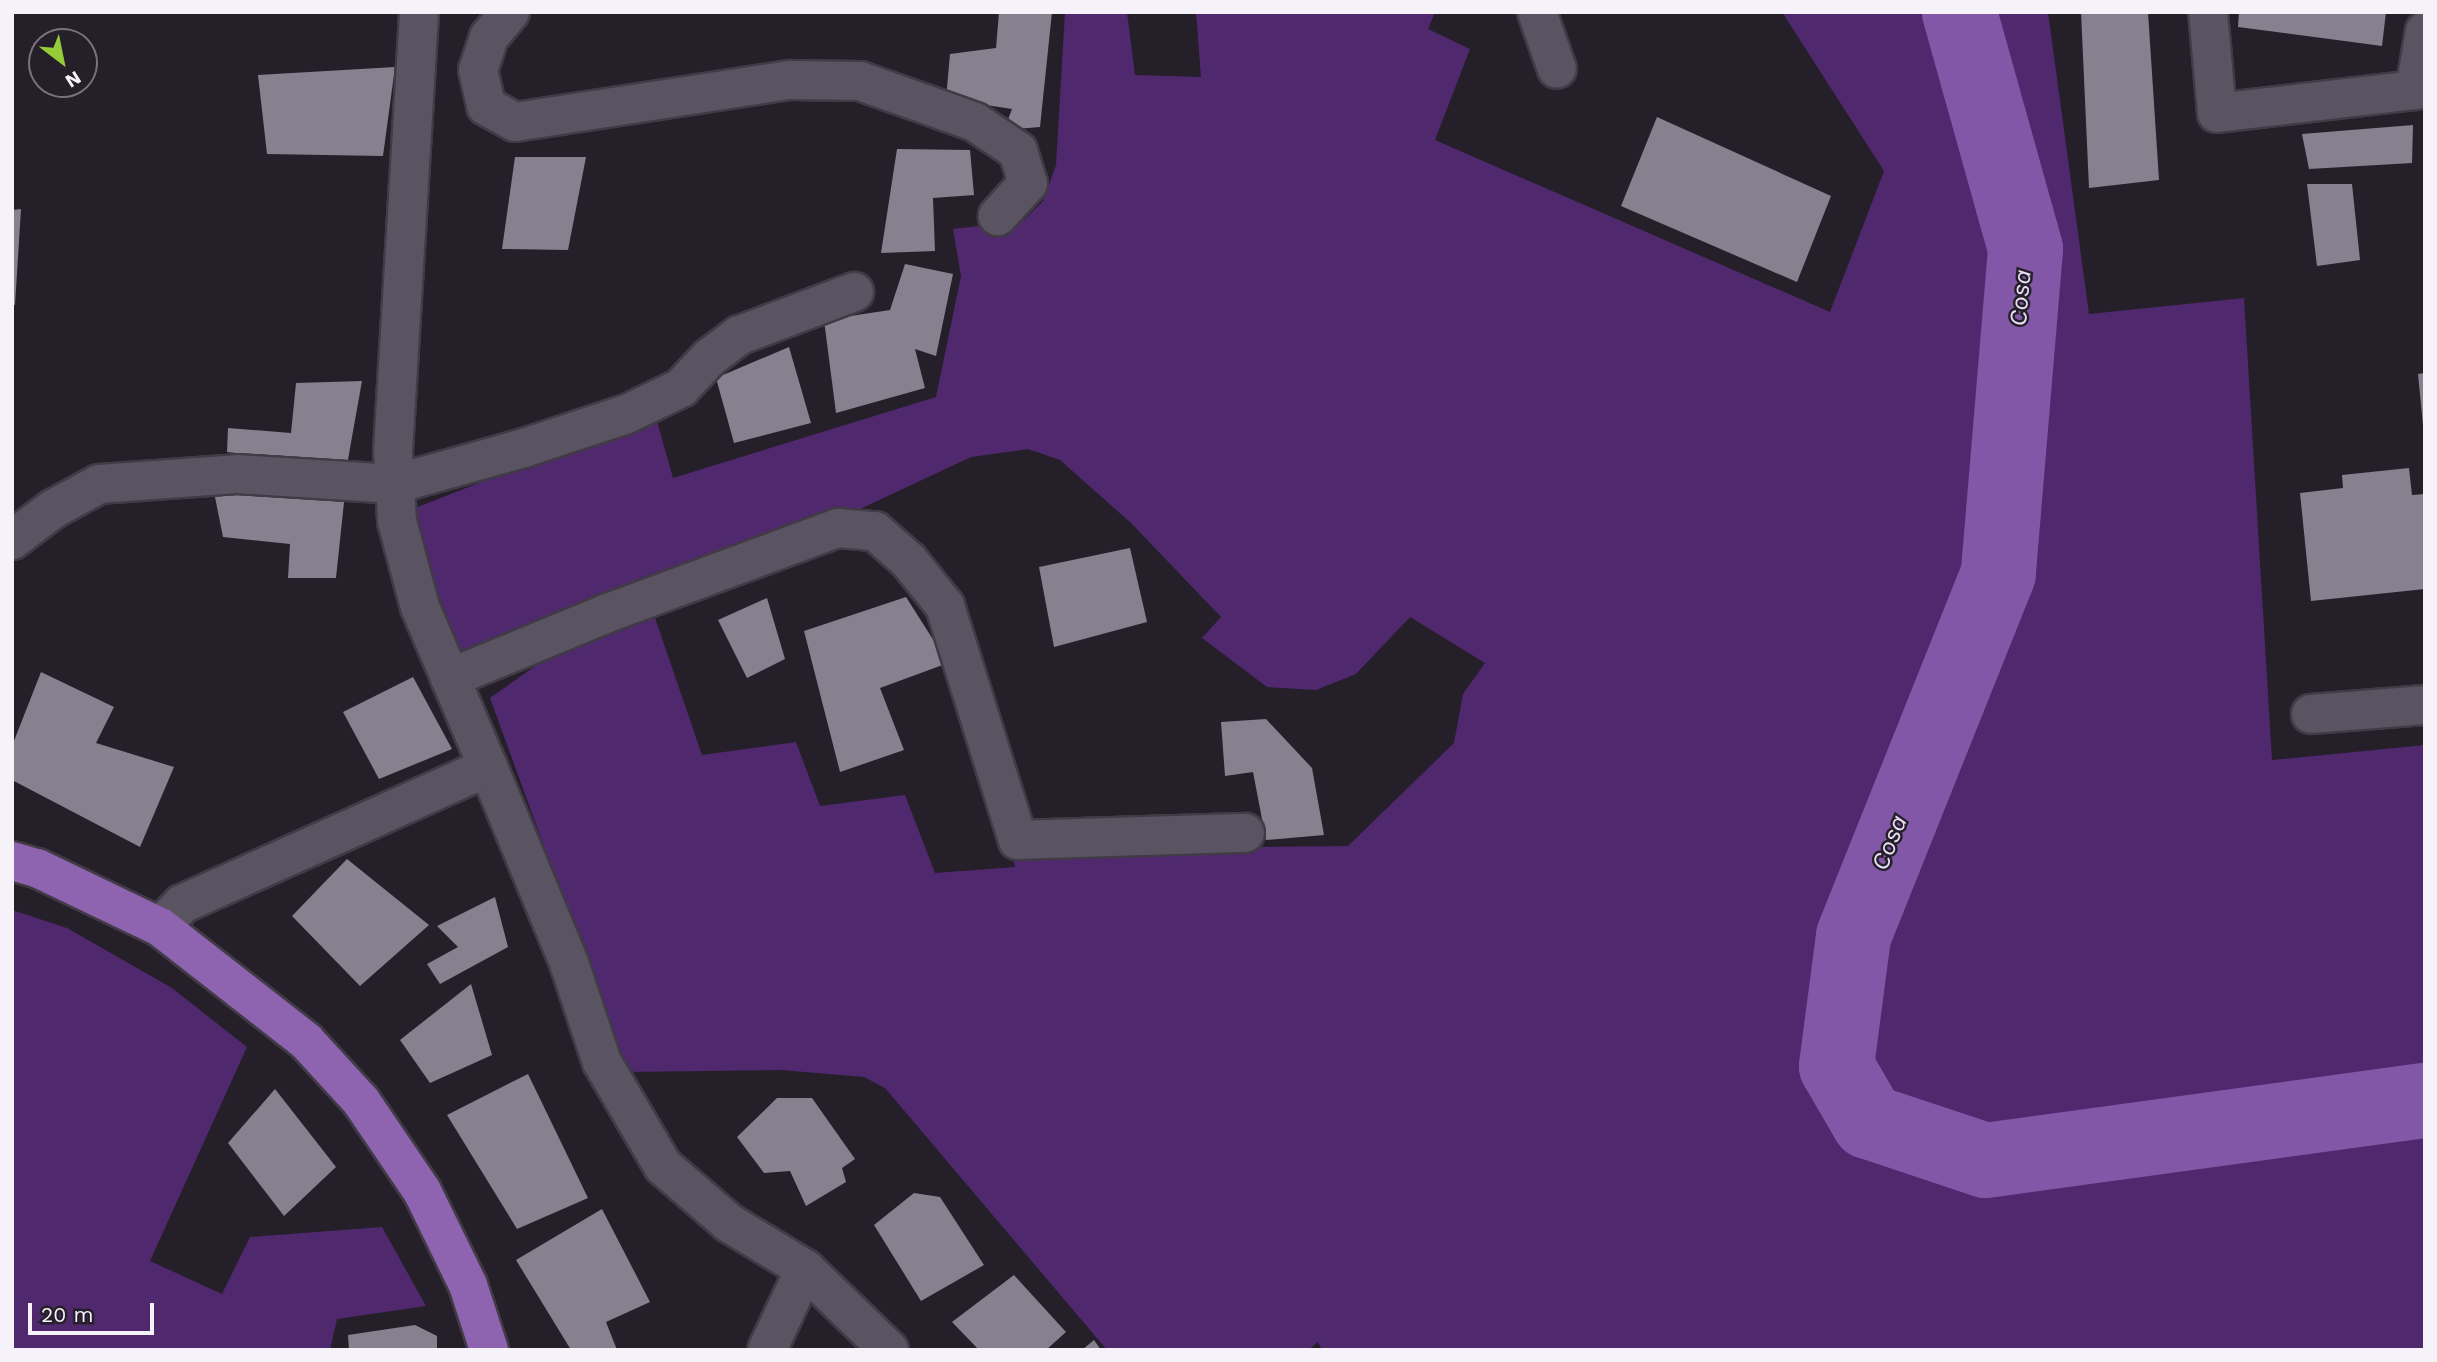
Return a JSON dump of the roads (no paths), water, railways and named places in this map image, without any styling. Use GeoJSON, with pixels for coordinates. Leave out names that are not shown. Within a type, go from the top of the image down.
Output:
{"type":"FeatureCollection","features":[{"type":"Feature","properties":{"kind":"main road"},"geometry":{"type":"LineString","coordinates":[[12,861],[37,868],[160,927],[306,1041],[361,1101],[422,1191],[468,1285],[489,1350]]}},
{"type":"Feature","properties":{"kind":"street"},"geometry":{"type":"LineString","coordinates":[[419,12],[394,437],[397,521],[420,607],[569,963],[602,1062],[663,1166],[729,1223],[805,1269],[889,1350]]}},
{"type":"Feature","properties":{"kind":"street"},"geometry":{"type":"LineString","coordinates":[[510,12],[488,37],[478,71],[486,106],[515,122],[791,80],[860,80],[975,122],[1018,151],[1028,183],[998,216]]}},
{"type":"Feature","properties":{"kind":"street"},"geometry":{"type":"LineString","coordinates":[[1537,12],[1557,69]]}},
{"type":"Feature","properties":{"kind":"street"},"geometry":{"type":"LineString","coordinates":[[2208,12],[2217,113],[2415,90],[2425,31]]}},
{"type":"Feature","properties":{"kind":"street"},"geometry":{"type":"LineString","coordinates":[[12,540],[54,509],[100,484],[237,474],[395,484],[627,414],[681,388],[709,358],[740,335],[854,292]]}},
{"type":"Feature","properties":{"kind":"street"},"geometry":{"type":"LineString","coordinates":[[450,678],[838,528],[875,531],[909,561],[945,606],[1018,841],[1245,833]]}},
{"type":"Feature","properties":{"kind":"street"},"geometry":{"type":"LineString","coordinates":[[2311,713],[2425,705]]}},
{"type":"Feature","properties":{"kind":"street"},"geometry":{"type":"LineString","coordinates":[[160,927],[182,904],[488,767]]}},
{"type":"Feature","properties":{"kind":"street"},"geometry":{"type":"LineString","coordinates":[[767,1350],[805,1269]]}},
{"type":"Feature","properties":{"kind":"waterway","name":"Cosa"},"geometry":{"type":"LineString","coordinates":[[1959,12],[2025,249],[1998,573],[1853,936],[1836,1066],[1868,1121],[1985,1160],[2425,1100]]}}]}
